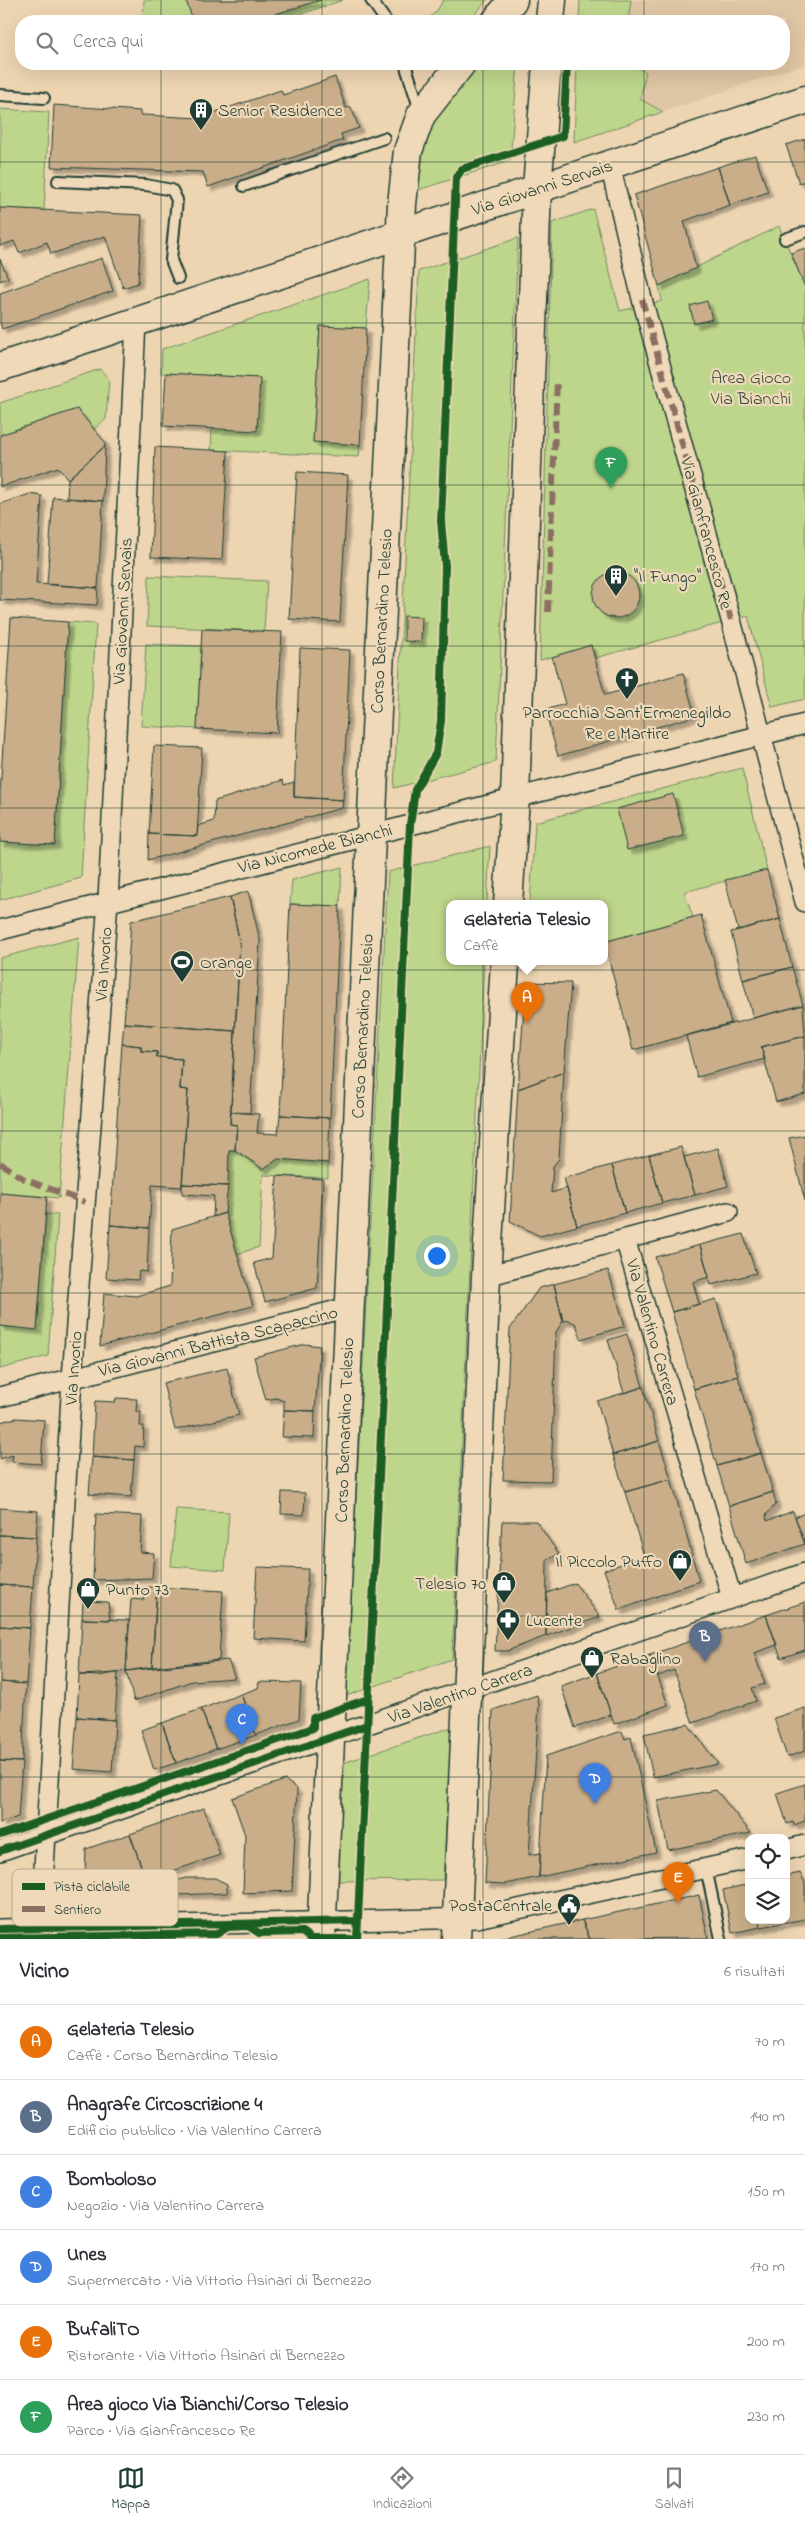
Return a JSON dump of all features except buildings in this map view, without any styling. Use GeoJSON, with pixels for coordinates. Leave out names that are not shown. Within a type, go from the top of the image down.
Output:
{"type":"FeatureCollection","features":[{"type":"Feature","properties":{"kind":"street"},"geometry":{"type":"LineString","coordinates":[[501,15],[513,0]]}},
{"type":"Feature","properties":{"kind":"street"},"geometry":{"type":"LineString","coordinates":[[551,15],[552,0]]}},
{"type":"Feature","properties":{"kind":"street","name":"Corso Bernardino Telesio"},"geometry":{"type":"LineString","coordinates":[[322,1930],[349,1307],[400,233],[408,151],[421,115],[456,70]]}},
{"type":"Feature","properties":{"kind":"street"},"geometry":{"type":"LineString","coordinates":[[508,900],[515,798],[537,188],[547,70]]}},
{"type":"Feature","properties":{"kind":"street","name":"Via Giovanni Servais"},"geometry":{"type":"LineString","coordinates":[[0,367],[805,100]]}},
{"type":"Feature","properties":{"kind":"street","name":"Via Gianfrancesco Re"},"geometry":{"type":"LineString","coordinates":[[610,165],[642,299],[731,620],[805,902]]}},
{"type":"Feature","properties":{"kind":"street","name":"Via Giovanni Servais"},"geometry":{"type":"LineString","coordinates":[[108,901],[136,322]]}},
{"type":"Feature","properties":{"kind":"street","name":"Via Nicomede Bianchi"},"geometry":{"type":"LineString","coordinates":[[0,930],[805,724]]}},
{"type":"Feature","properties":{"kind":"street","name":"Via Invorio"},"geometry":{"type":"LineString","coordinates":[[46,1834],[72,1378],[108,901]]}},
{"type":"Feature","properties":{"kind":"street"},"geometry":{"type":"LineString","coordinates":[[456,1929],[469,1690],[486,1276],[505,965]]}},
{"type":"Feature","properties":{"kind":"street"},"geometry":{"type":"LineString","coordinates":[[486,1276],[728,1212]]}},
{"type":"Feature","properties":{"kind":"street","name":"Via Valentino Carrera"},"geometry":{"type":"LineString","coordinates":[[626,1239],[732,1598]]}},
{"type":"Feature","properties":{"kind":"street","name":"Via Giovanni Battista Scapaccino"},"geometry":{"type":"LineString","coordinates":[[0,1397],[349,1307]]}},
{"type":"Feature","properties":{"kind":"street","name":"Via Valentino Carrera"},"geometry":{"type":"LineString","coordinates":[[0,1851],[805,1573]]}},
{"type":"Feature","properties":{"kind":"street"},"geometry":{"type":"LineString","coordinates":[[44,1869],[46,1834]]}},
{"type":"Feature","properties":{"kind":"street"},"geometry":{"type":"LineString","coordinates":[[790,1849],[805,1845]]}},
{"type":"Feature","properties":{"kind":"street"},"geometry":{"type":"LineString","coordinates":[[0,1929],[40,1934],[456,1929],[477,1918],[745,1860]]}},
{"type":"Feature","properties":{"kind":"lane"},"geometry":{"type":"LineString","coordinates":[[371,0],[382,15]]}},
{"type":"Feature","properties":{"kind":"lane"},"geometry":{"type":"LineString","coordinates":[[407,70],[421,115]]}},
{"type":"Feature","properties":{"kind":"lane"},"geometry":{"type":"LineString","coordinates":[[0,95],[44,98]]}},
{"type":"Feature","properties":{"kind":"lane"},"geometry":{"type":"LineString","coordinates":[[244,186],[384,138]]}},
{"type":"Feature","properties":{"kind":"lane"},"geometry":{"type":"LineString","coordinates":[[58,181],[146,185],[172,190],[178,200],[171,260],[178,278]]}},
{"type":"Feature","properties":{"kind":"lane"},"geometry":{"type":"LineString","coordinates":[[785,239],[805,232]]}},
{"type":"Feature","properties":{"kind":"lane"},"geometry":{"type":"LineString","coordinates":[[706,1868],[721,1939]]}},
{"type":"Feature","properties":{"kind":"shaded area"},"geometry":{"type":"Polygon","coordinates":[[[631,0],[805,0],[805,64],[790,69],[790,15],[629,15],[631,0]]]}},
{"type":"Feature","properties":{"kind":"shaded area"},"geometry":{"type":"Polygon","coordinates":[[[642,70],[787,70],[663,112],[640,99],[646,72],[642,70]]]}},
{"type":"Feature","properties":{"kind":"green space"},"geometry":{"type":"Polygon","coordinates":[[[144,0],[343,0],[299,15],[143,15],[144,0]]]}},
{"type":"Feature","properties":{"kind":"green space"},"geometry":{"type":"Polygon","coordinates":[[[443,0],[487,0],[474,15],[433,15],[443,0]]]}},
{"type":"Feature","properties":{"kind":"green space"},"geometry":{"type":"Polygon","coordinates":[[[580,0],[631,0],[629,15],[579,15],[580,0]]]}},
{"type":"Feature","properties":{"kind":"green space"},"geometry":{"type":"Polygon","coordinates":[[[473,70],[518,70],[510,161],[418,190],[418,154],[436,114],[473,70]]]}},
{"type":"Feature","properties":{"kind":"green space"},"geometry":{"type":"Polygon","coordinates":[[[577,70],[642,70],[646,72],[640,99],[663,112],[574,142],[577,70]]]}},
{"type":"Feature","properties":{"kind":"green space"},"geometry":{"type":"Polygon","coordinates":[[[0,109],[49,112],[44,210],[0,208],[0,109]]]}},
{"type":"Feature","properties":{"kind":"green space","name":"Area Gioco Via Bianchi"},"geometry":{"type":"Polygon","coordinates":[[[593,209],[620,311],[662,301],[659,286],[779,226],[805,287],[805,699],[772,707],[748,616],[595,658],[591,646],[540,660],[552,223],[593,209]]]}},
{"type":"Feature","properties":{"kind":"green space"},"geometry":{"type":"Polygon","coordinates":[[[518,238],[496,762],[394,788],[419,271],[518,238]]]}},
{"type":"Feature","properties":{"kind":"green space"},"geometry":{"type":"Polygon","coordinates":[[[370,279],[366,328],[320,326],[313,442],[360,445],[359,457],[211,450],[212,428],[260,378],[161,373],[162,349],[370,279]]]}},
{"type":"Feature","properties":{"kind":"green space"},"geometry":{"type":"Polygon","coordinates":[[[100,369],[109,379],[106,419],[94,429],[77,409],[0,435],[0,403],[100,369]]]}},
{"type":"Feature","properties":{"kind":"green space"},"geometry":{"type":"Polygon","coordinates":[[[149,576],[267,581],[264,631],[147,626],[149,576]]]}},
{"type":"Feature","properties":{"kind":"green space"},"geometry":{"type":"Polygon","coordinates":[[[68,622],[96,624],[81,878],[0,900],[0,842],[55,845],[68,622]]]}},
{"type":"Feature","properties":{"kind":"green space"},"geometry":{"type":"Polygon","coordinates":[[[146,644],[201,646],[197,729],[141,726],[146,644]]]}},
{"type":"Feature","properties":{"kind":"green space"},"geometry":{"type":"Polygon","coordinates":[[[742,768],[767,870],[684,892],[693,917],[608,941],[608,900],[530,900],[535,822],[742,768]]]}},
{"type":"Feature","properties":{"kind":"green space"},"geometry":{"type":"Polygon","coordinates":[[[490,846],[487,900],[446,900],[446,965],[484,965],[452,1659],[346,1696],[388,872],[490,846]]]}},
{"type":"Feature","properties":{"kind":"green space"},"geometry":{"type":"Polygon","coordinates":[[[342,867],[340,906],[290,904],[292,880],[342,867]]]}},
{"type":"Feature","properties":{"kind":"green space"},"geometry":{"type":"Polygon","coordinates":[[[79,937],[59,1198],[0,1193],[0,958],[79,937]]]}},
{"type":"Feature","properties":{"kind":"green space"},"geometry":{"type":"Polygon","coordinates":[[[229,1150],[235,1150],[263,1169],[278,1159],[328,1163],[328,1178],[263,1175],[259,1247],[237,1254],[225,1213],[229,1150]]]}},
{"type":"Feature","properties":{"kind":"green space"},"geometry":{"type":"Polygon","coordinates":[[[46,1214],[58,1215],[48,1356],[0,1369],[0,1326],[37,1329],[46,1214]]]}},
{"type":"Feature","properties":{"kind":"green space"},"geometry":{"type":"Polygon","coordinates":[[[176,1509],[229,1512],[225,1570],[171,1566],[176,1509]]]}},
{"type":"Feature","properties":{"kind":"green space"},"geometry":{"type":"Polygon","coordinates":[[[452,1727],[443,1880],[337,1881],[343,1763],[452,1727]]]}},
{"type":"Feature","properties":{"kind":"marked path"},"geometry":{"type":"LineString","coordinates":[[642,299],[731,620]]}},
{"type":"Feature","properties":{"kind":"marked path"},"geometry":{"type":"LineString","coordinates":[[548,612],[557,379]]}},
{"type":"Feature","properties":{"kind":"marked path"},"geometry":{"type":"LineString","coordinates":[[0,1163],[24,1179],[85,1202]]}},
{"type":"Feature","properties":{"kind":"cycle path"},"geometry":{"type":"LineString","coordinates":[[357,1939],[410,825],[415,790],[436,753],[441,721],[445,566],[441,521],[456,178],[462,169],[563,136],[567,70]]}},
{"type":"Feature","properties":{"kind":"cycle path"},"geometry":{"type":"LineString","coordinates":[[0,1835],[313,1728],[313,1718],[368,1699]]}},
{"type":"Feature","properties":{"kind":"cycle path"},"geometry":{"type":"LineString","coordinates":[[0,1851],[367,1725]]}},
{"type":"Feature","properties":{"kind":"cycle path"},"geometry":{"type":"LineString","coordinates":[[178,1925],[358,1921]]}},
{"type":"Feature","properties":{"kind":"cycle path"},"geometry":{"type":"LineString","coordinates":[[0,1929],[134,1926]]}},
{"type":"Feature","properties":{"kind":"cycle path"},"geometry":{"type":"LineString","coordinates":[[0,1938],[217,1934],[228,1927],[248,1926],[259,1933],[302,1932],[311,1939],[350,1939]]}},
{"type":"Feature","properties":{"kind":"place","name":"Senior Residence"},"geometry":{"type":"Point","coordinates":[201,131]}},
{"type":"Feature","properties":{"kind":"place","name":"Area gioco Via Bianchi/Corso Telesio"},"geometry":{"type":"Point","coordinates":[611,488]}},
{"type":"Feature","properties":{"kind":"place","name":"\"Il Fungo\""},"geometry":{"type":"Point","coordinates":[616,597]}},
{"type":"Feature","properties":{"kind":"place","name":"Parrocchia Sant'Ermenegildo Re e Martire"},"geometry":{"type":"Point","coordinates":[627,700]}},
{"type":"Feature","properties":{"kind":"place","name":"Orange"},"geometry":{"type":"Point","coordinates":[182,983]}},
{"type":"Feature","properties":{"kind":"place","name":"Gelateria Telesio"},"geometry":{"type":"Point","coordinates":[527,1023]}},
{"type":"Feature","properties":{"kind":"place","name":"Il Piccolo Puffo"},"geometry":{"type":"Point","coordinates":[680,1582]}},
{"type":"Feature","properties":{"kind":"place","name":"Telesio 70"},"geometry":{"type":"Point","coordinates":[504,1604]}},
{"type":"Feature","properties":{"kind":"place","name":"Punto 73"},"geometry":{"type":"Point","coordinates":[88,1610]}},
{"type":"Feature","properties":{"kind":"place","name":"Lucente"},"geometry":{"type":"Point","coordinates":[508,1641]}},
{"type":"Feature","properties":{"kind":"place","name":"Anagrafe Circoscrizione 4"},"geometry":{"type":"Point","coordinates":[705,1662]}},
{"type":"Feature","properties":{"kind":"place","name":"Rabaglino"},"geometry":{"type":"Point","coordinates":[592,1679]}},
{"type":"Feature","properties":{"kind":"place","name":"Bomboloso"},"geometry":{"type":"Point","coordinates":[242,1745]}},
{"type":"Feature","properties":{"kind":"place","name":"Unes"},"geometry":{"type":"Point","coordinates":[595,1804]}},
{"type":"Feature","properties":{"kind":"place","name":"BufaliTO"},"geometry":{"type":"Point","coordinates":[678,1903]}},
{"type":"Feature","properties":{"kind":"place","name":"PostaCentrale"},"geometry":{"type":"Point","coordinates":[569,1926]}}]}
